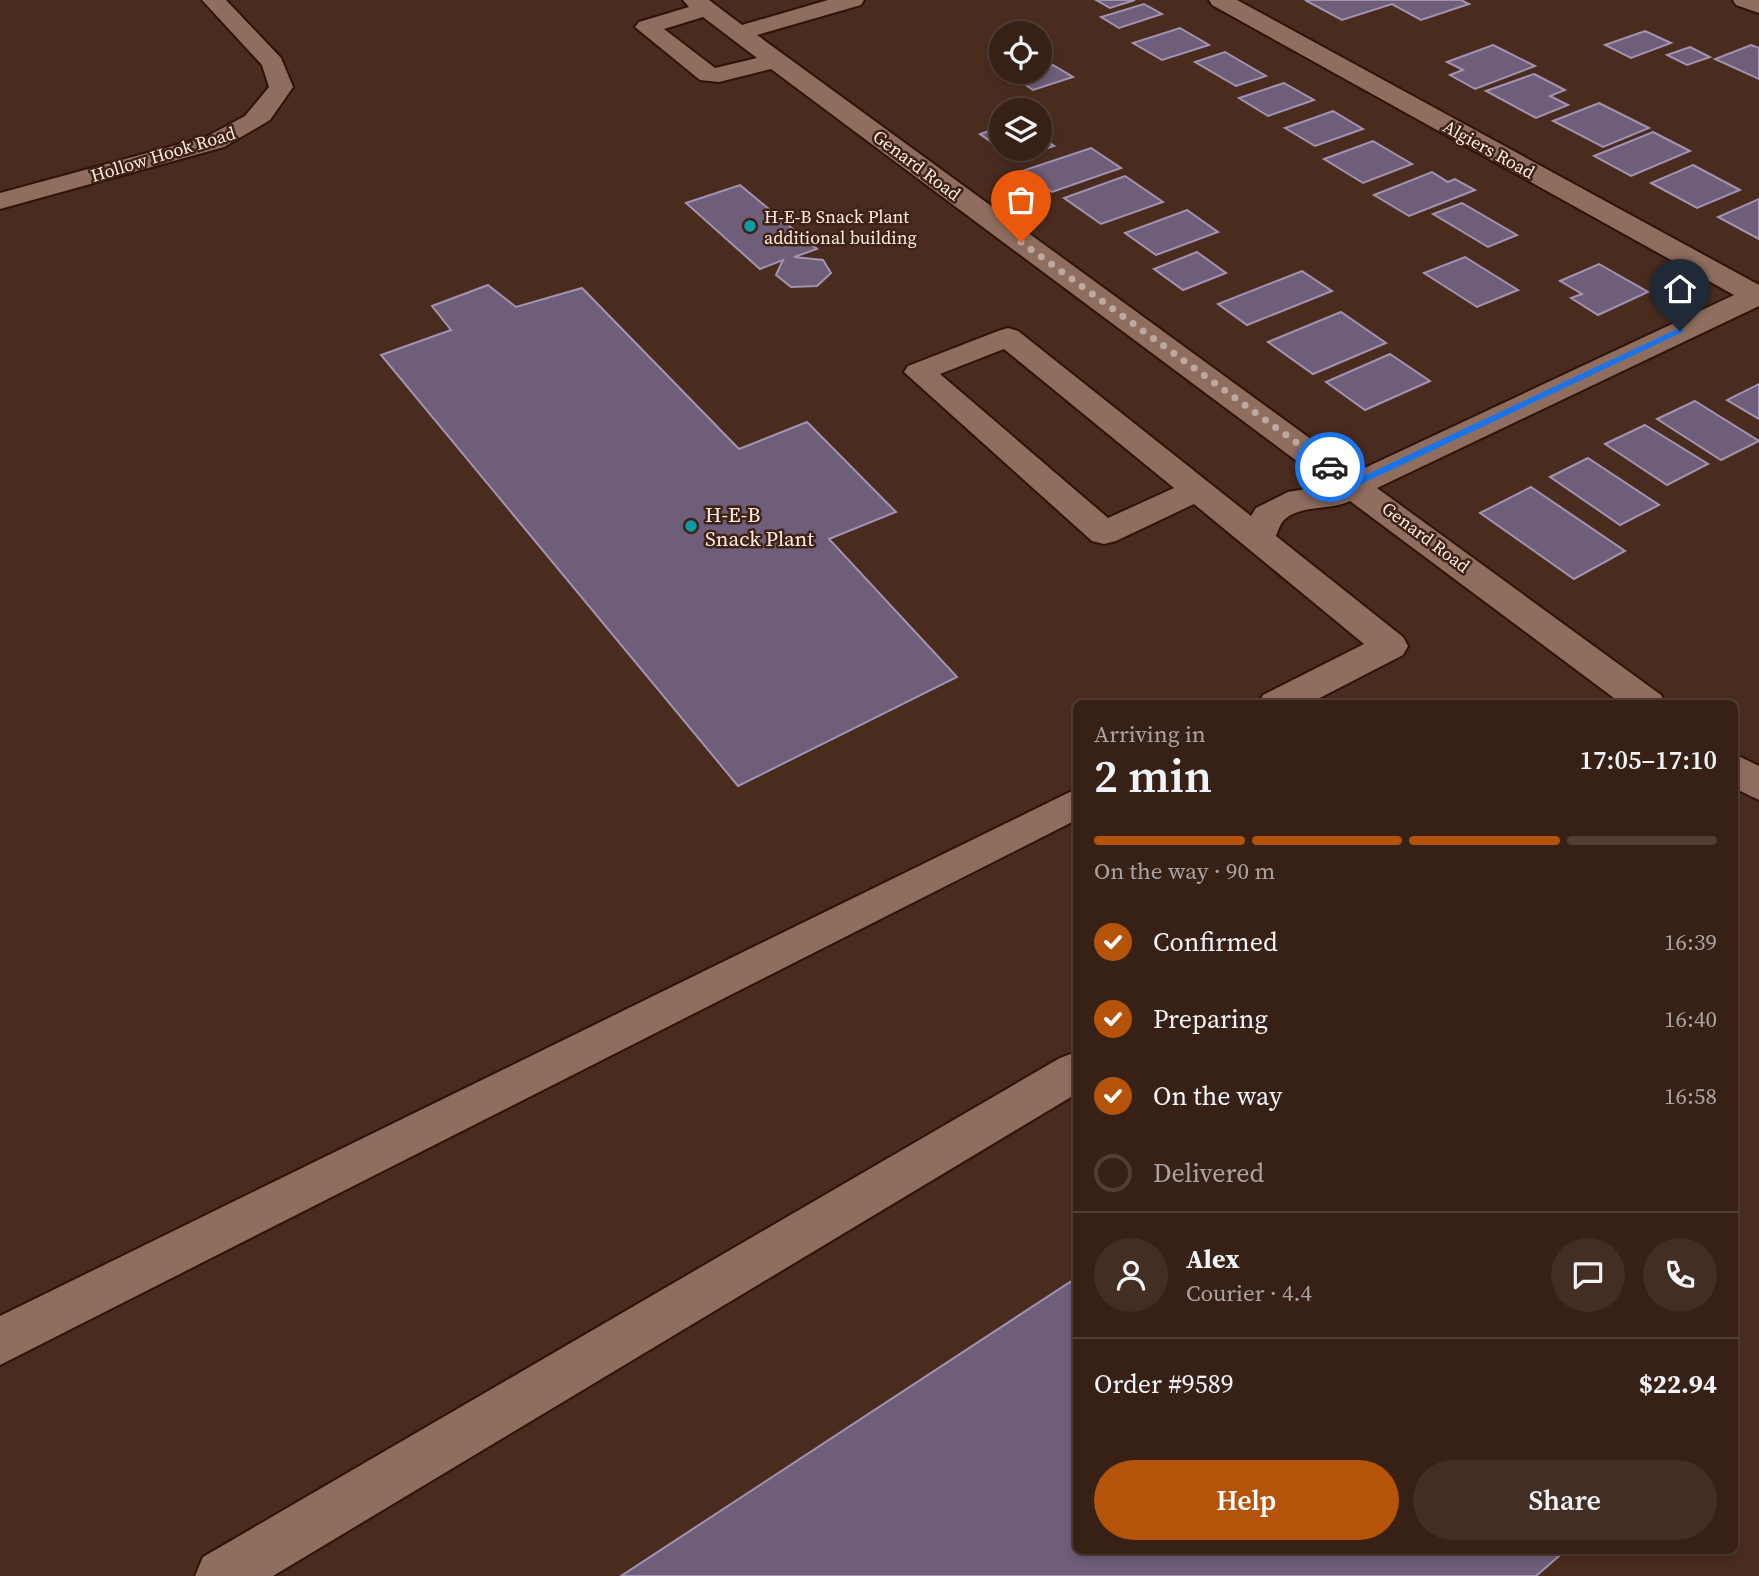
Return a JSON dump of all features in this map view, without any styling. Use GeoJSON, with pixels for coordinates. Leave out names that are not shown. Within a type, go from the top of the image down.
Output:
{"type":"FeatureCollection","features":[{"type":"Feature","properties":{"kind":"street","name":"Hollow Hook Road"},"geometry":{"type":"LineString","coordinates":[[0,201],[215,142],[244,128],[269,110],[281,87],[273,63],[213,0]]}},
{"type":"Feature","properties":{"kind":"street"},"geometry":{"type":"LineString","coordinates":[[739,33],[853,0]]}},
{"type":"Feature","properties":{"kind":"street","name":"Algiers Road"},"geometry":{"type":"LineString","coordinates":[[1220,0],[1758,296]]}},
{"type":"Feature","properties":{"kind":"street"},"geometry":{"type":"LineString","coordinates":[[1744,0],[1759,6]]}},
{"type":"Feature","properties":{"kind":"street"},"geometry":{"type":"LineString","coordinates":[[700,5],[647,27],[709,75],[719,75],[776,60]]}},
{"type":"Feature","properties":{"kind":"street","name":"Genard Road"},"geometry":{"type":"LineString","coordinates":[[700,5],[776,60],[1340,491],[1642,700]]}},
{"type":"Feature","properties":{"kind":"street"},"geometry":{"type":"LineString","coordinates":[[1258,533],[1290,533],[1324,516],[1340,491],[1758,296]]}},
{"type":"Feature","properties":{"kind":"street"},"geometry":{"type":"LineString","coordinates":[[1198,490],[1104,533],[919,372],[1008,337],[1198,490],[1258,533],[1390,646],[1284,700]]}},
{"type":"Feature","properties":{"kind":"street"},"geometry":{"type":"LineString","coordinates":[[1738,771],[1759,786]]}},
{"type":"Feature","properties":{"kind":"street"},"geometry":{"type":"LineString","coordinates":[[0,1341],[1073,804]]}},
{"type":"Feature","properties":{"kind":"street"},"geometry":{"type":"LineString","coordinates":[[222,1576],[1073,1073]]}},
{"type":"Feature","properties":{"kind":"building"},"geometry":{"type":"Polygon","coordinates":[[[1096,0],[1135,0],[1110,8],[1096,0]]]}},
{"type":"Feature","properties":{"kind":"building"},"geometry":{"type":"Polygon","coordinates":[[[1305,0],[1461,0],[1469,4],[1421,20],[1392,4],[1342,20],[1305,0]]]}},
{"type":"Feature","properties":{"kind":"building"},"geometry":{"type":"Polygon","coordinates":[[[1144,4],[1162,14],[1119,28],[1101,17],[1144,4]]]}},
{"type":"Feature","properties":{"kind":"building"},"geometry":{"type":"Polygon","coordinates":[[[1180,28],[1209,45],[1162,60],[1133,43],[1180,28]]]}},
{"type":"Feature","properties":{"kind":"building"},"geometry":{"type":"Polygon","coordinates":[[[1645,31],[1671,43],[1631,58],[1605,45],[1645,31]]]}},
{"type":"Feature","properties":{"kind":"building"},"geometry":{"type":"Polygon","coordinates":[[[1493,45],[1535,66],[1475,89],[1450,75],[1463,70],[1447,62],[1493,45]]]}},
{"type":"Feature","properties":{"kind":"building"},"geometry":{"type":"Polygon","coordinates":[[[1751,45],[1759,48],[1759,79],[1715,59],[1751,45]]]}},
{"type":"Feature","properties":{"kind":"building"},"geometry":{"type":"Polygon","coordinates":[[[1690,47],[1710,57],[1687,65],[1667,55],[1690,47]]]}},
{"type":"Feature","properties":{"kind":"building"},"geometry":{"type":"Polygon","coordinates":[[[1225,52],[1266,76],[1236,86],[1195,62],[1225,52]]]}},
{"type":"Feature","properties":{"kind":"building"},"geometry":{"type":"Polygon","coordinates":[[[1053,65],[1073,77],[1052,84],[1053,65]]]}},
{"type":"Feature","properties":{"kind":"building"},"geometry":{"type":"Polygon","coordinates":[[[1534,74],[1565,90],[1550,96],[1568,105],[1536,118],[1486,91],[1534,74]]]}},
{"type":"Feature","properties":{"kind":"building"},"geometry":{"type":"Polygon","coordinates":[[[1284,83],[1314,100],[1268,116],[1239,98],[1284,83]]]}},
{"type":"Feature","properties":{"kind":"building"},"geometry":{"type":"Polygon","coordinates":[[[1024,84],[1051,84],[1033,90],[1024,84]]]}},
{"type":"Feature","properties":{"kind":"building"},"geometry":{"type":"Polygon","coordinates":[[[1599,103],[1649,128],[1603,147],[1553,121],[1599,103]]]}},
{"type":"Feature","properties":{"kind":"building"},"geometry":{"type":"Polygon","coordinates":[[[1333,111],[1363,129],[1315,146],[1285,128],[1333,111]]]}},
{"type":"Feature","properties":{"kind":"building"},"geometry":{"type":"Polygon","coordinates":[[[989,131],[989,140],[980,134],[989,131]]]}},
{"type":"Feature","properties":{"kind":"building"},"geometry":{"type":"Polygon","coordinates":[[[1653,132],[1690,151],[1631,176],[1594,156],[1653,132]]]}},
{"type":"Feature","properties":{"kind":"building"},"geometry":{"type":"Polygon","coordinates":[[[1373,141],[1412,164],[1363,183],[1324,159],[1373,141]]]}},
{"type":"Feature","properties":{"kind":"building"},"geometry":{"type":"Polygon","coordinates":[[[1091,148],[1121,168],[1052,192],[1022,171],[1091,148]]]}},
{"type":"Feature","properties":{"kind":"building"},"geometry":{"type":"Polygon","coordinates":[[[1693,165],[1740,190],[1697,208],[1651,183],[1693,165]]]}},
{"type":"Feature","properties":{"kind":"building"},"geometry":{"type":"Polygon","coordinates":[[[1432,172],[1448,182],[1455,179],[1475,190],[1409,216],[1374,195],[1432,172]]]}},
{"type":"Feature","properties":{"kind":"building"},"geometry":{"type":"Polygon","coordinates":[[[1125,176],[1163,202],[1101,224],[1064,198],[1125,176]]]}},
{"type":"Feature","properties":{"kind":"building","name":"H-E-B Snack Plant additional building"},"geometry":{"type":"Polygon","coordinates":[[[740,185],[817,249],[794,257],[823,260],[831,273],[817,286],[791,287],[776,275],[783,260],[760,269],[686,203],[740,185]]]}},
{"type":"Feature","properties":{"kind":"building"},"geometry":{"type":"Polygon","coordinates":[[[1759,199],[1759,239],[1718,217],[1759,199]]]}},
{"type":"Feature","properties":{"kind":"building"},"geometry":{"type":"Polygon","coordinates":[[[1462,203],[1517,235],[1488,247],[1433,214],[1462,203]]]}},
{"type":"Feature","properties":{"kind":"building"},"geometry":{"type":"Polygon","coordinates":[[[1187,210],[1218,232],[1156,255],[1125,233],[1187,210]]]}},
{"type":"Feature","properties":{"kind":"building"},"geometry":{"type":"Polygon","coordinates":[[[1197,252],[1226,273],[1183,290],[1154,269],[1197,252]]]}},
{"type":"Feature","properties":{"kind":"building"},"geometry":{"type":"Polygon","coordinates":[[[1465,257],[1518,290],[1477,307],[1424,273],[1465,257]]]}},
{"type":"Feature","properties":{"kind":"building"},"geometry":{"type":"Polygon","coordinates":[[[1599,264],[1648,292],[1598,315],[1571,298],[1582,294],[1560,281],[1599,264]]]}},
{"type":"Feature","properties":{"kind":"building"},"geometry":{"type":"Polygon","coordinates":[[[1302,271],[1332,291],[1247,325],[1218,304],[1302,271]]]}},
{"type":"Feature","properties":{"kind":"building","name":"H-E-B Snack Plant"},"geometry":{"type":"Polygon","coordinates":[[[488,285],[516,307],[582,288],[739,449],[807,422],[896,512],[829,539],[957,677],[738,786],[381,355],[451,330],[432,306],[488,285]]]}},
{"type":"Feature","properties":{"kind":"building"},"geometry":{"type":"Polygon","coordinates":[[[1341,312],[1386,343],[1313,374],[1268,342],[1341,312]]]}},
{"type":"Feature","properties":{"kind":"building"},"geometry":{"type":"Polygon","coordinates":[[[1390,354],[1430,381],[1365,410],[1326,382],[1390,354]]]}},
{"type":"Feature","properties":{"kind":"building"},"geometry":{"type":"Polygon","coordinates":[[[1759,384],[1759,419],[1727,400],[1759,384]]]}},
{"type":"Feature","properties":{"kind":"building"},"geometry":{"type":"Polygon","coordinates":[[[1695,401],[1759,441],[1721,460],[1657,419],[1695,401]]]}},
{"type":"Feature","properties":{"kind":"building"},"geometry":{"type":"Polygon","coordinates":[[[1645,425],[1708,464],[1667,485],[1605,444],[1645,425]]]}},
{"type":"Feature","properties":{"kind":"building"},"geometry":{"type":"Polygon","coordinates":[[[1588,458],[1659,505],[1620,525],[1550,477],[1588,458]]]}},
{"type":"Feature","properties":{"kind":"building"},"geometry":{"type":"Polygon","coordinates":[[[1531,487],[1625,551],[1574,579],[1480,513],[1531,487]]]}},
{"type":"Feature","properties":{"kind":"building"},"geometry":{"type":"Polygon","coordinates":[[[1073,1280],[1073,1554],[1561,1554],[1536,1576],[621,1576],[1073,1280]]]}},
{"type":"Feature","properties":{"kind":"way so far"},"geometry":{"type":"LineString","coordinates":[[1021,242],[1330,467]]}},
{"type":"Feature","properties":{"kind":"place","name":"H-E-B Snack Plant additional building"},"geometry":{"type":"Point","coordinates":[750,226]}},
{"type":"Feature","properties":{"kind":"place","name":"H-E-B Snack Plant"},"geometry":{"type":"Point","coordinates":[691,526]}},
{"type":"Feature","properties":{"kind":"route"},"geometry":{"type":"LineString","coordinates":[[1330,467],[1354,484],[1680,331]]}}]}
